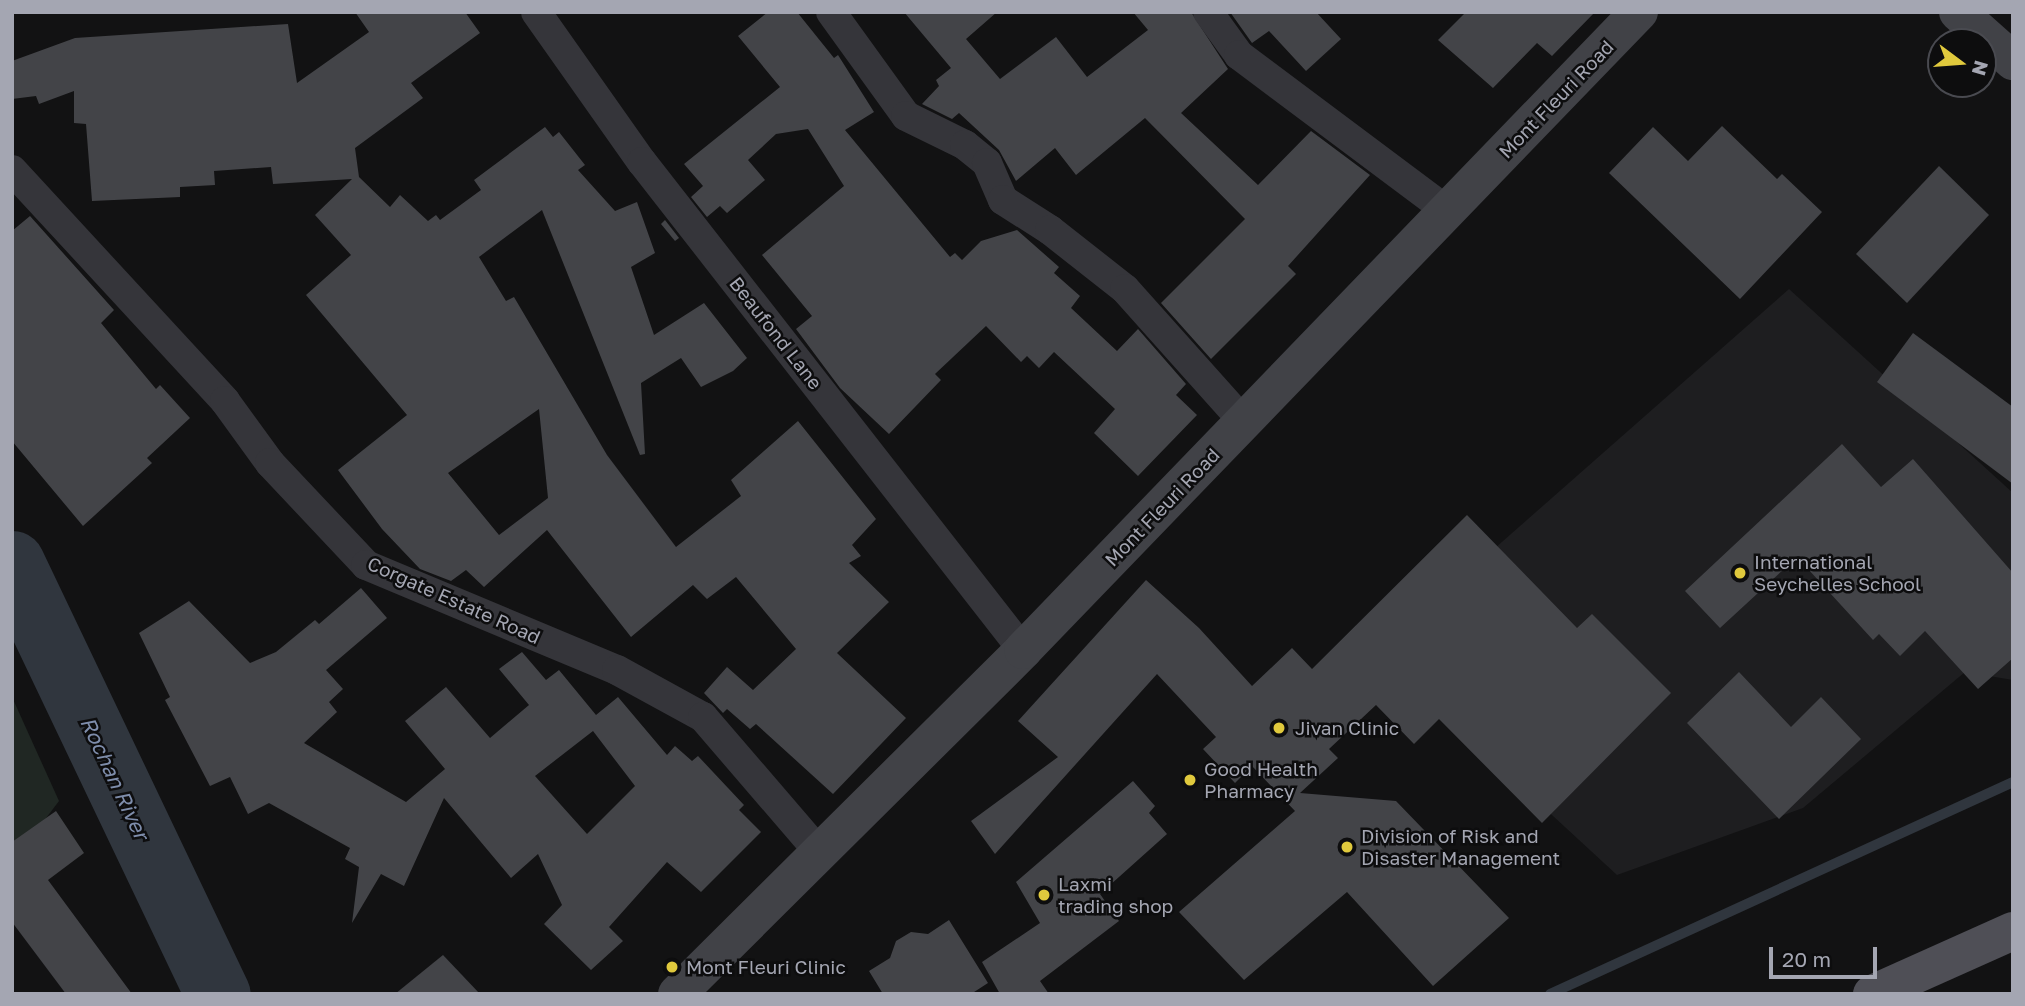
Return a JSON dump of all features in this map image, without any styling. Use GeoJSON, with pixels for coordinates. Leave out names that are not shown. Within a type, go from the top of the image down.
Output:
{"type":"FeatureCollection","features":[{"type":"Feature","properties":{"kind":"main road","name":"Mont Fleuri Road"},"geometry":{"type":"LineString","coordinates":[[677,994],[821,854],[1023,649],[1449,212],[1639,12]]}},
{"type":"Feature","properties":{"kind":"main road"},"geometry":{"type":"LineString","coordinates":[[1958,12],[2013,61]]}},
{"type":"Feature","properties":{"kind":"main road"},"geometry":{"type":"LineString","coordinates":[[1872,994],[2013,930]]}},
{"type":"Feature","properties":{"kind":"street","name":"Beaufond Lane"},"geometry":{"type":"LineString","coordinates":[[536,12],[642,162],[1023,649]]}},
{"type":"Feature","properties":{"kind":"street"},"geometry":{"type":"LineString","coordinates":[[831,12],[906,116],[965,145],[987,163],[1003,200],[1050,230],[1125,289],[1244,422]]}},
{"type":"Feature","properties":{"kind":"street"},"geometry":{"type":"LineString","coordinates":[[1208,12],[1239,55],[1449,212]]}},
{"type":"Feature","properties":{"kind":"street","name":"Corgate Estate Road"},"geometry":{"type":"LineString","coordinates":[[12,170],[225,401],[270,463],[366,565],[618,670],[703,717],[821,854]]}},
{"type":"Feature","properties":{"kind":"shaded area","name":"International Seychelles School"},"geometry":{"type":"Polygon","coordinates":[[[1789,289],[2013,493],[2013,680],[1965,672],[1803,808],[1617,875],[1376,653],[1789,289]]]}},
{"type":"Feature","properties":{"kind":"shaded area"},"geometry":{"type":"Polygon","coordinates":[[[12,697],[59,801],[34,834],[12,847],[12,697]]]}},
{"type":"Feature","properties":{"kind":"building"},"geometry":{"type":"Polygon","coordinates":[[[355,12],[465,12],[480,33],[411,83],[423,98],[355,148],[359,177],[390,207],[400,195],[428,221],[436,215],[440,220],[481,190],[474,180],[545,127],[553,137],[559,132],[585,165],[578,170],[615,211],[637,202],[655,253],[631,267],[654,335],[704,303],[747,358],[733,371],[701,387],[681,358],[641,383],[645,454],[640,455],[542,210],[479,257],[506,301],[514,297],[607,455],[676,547],[741,496],[731,480],[798,421],[876,519],[852,545],[861,556],[849,563],[889,602],[837,653],[906,718],[833,794],[756,724],[750,729],[727,709],[723,713],[704,693],[727,667],[753,690],[796,649],[736,577],[707,599],[693,585],[631,637],[547,530],[484,587],[466,570],[451,581],[420,569],[382,529],[338,470],[407,415],[306,295],[351,255],[315,215],[352,179],[273,184],[271,167],[214,171],[215,185],[180,187],[180,197],[92,201],[86,124],[74,123],[74,91],[39,104],[36,96],[12,99],[12,61],[75,38],[288,24],[297,83],[369,32],[355,12]],[[539,409],[448,473],[499,535],[548,498],[539,409]]]}},
{"type":"Feature","properties":{"kind":"building"},"geometry":{"type":"Polygon","coordinates":[[[768,12],[797,12],[834,58],[838,55],[874,112],[845,130],[950,257],[955,253],[962,260],[981,241],[1017,230],[1059,267],[1054,273],[1080,296],[1071,308],[1117,351],[1138,329],[1186,384],[1176,395],[1197,415],[1138,476],[1094,433],[1115,409],[1054,352],[1039,368],[1027,356],[1021,362],[986,326],[935,374],[941,380],[889,434],[840,388],[796,329],[812,316],[762,255],[844,186],[808,129],[776,134],[748,160],[765,180],[727,213],[720,206],[707,217],[691,197],[703,186],[684,164],[780,87],[738,36],[768,12]]]}},
{"type":"Feature","properties":{"kind":"building"},"geometry":{"type":"Polygon","coordinates":[[[904,12],[997,12],[966,39],[1000,79],[1056,37],[1087,77],[1148,30],[1133,12],[1191,12],[1228,69],[1181,113],[1258,185],[1311,131],[1370,175],[1288,266],[1296,274],[1211,359],[1161,303],[1245,219],[1145,118],[1076,175],[1055,148],[1016,181],[999,150],[959,113],[952,119],[922,104],[939,86],[936,80],[951,68],[904,12]]]}},
{"type":"Feature","properties":{"kind":"building"},"geometry":{"type":"Polygon","coordinates":[[[1230,12],[1316,12],[1341,39],[1306,71],[1269,31],[1252,43],[1230,12]]]}},
{"type":"Feature","properties":{"kind":"building"},"geometry":{"type":"Polygon","coordinates":[[[1466,12],[1595,12],[1552,56],[1537,43],[1493,88],[1438,40],[1466,12]]]}},
{"type":"Feature","properties":{"kind":"building"},"geometry":{"type":"Polygon","coordinates":[[[1722,126],[1777,179],[1782,174],[1822,212],[1740,299],[1609,173],[1653,127],[1688,161],[1722,126]]]}},
{"type":"Feature","properties":{"kind":"building"},"geometry":{"type":"Polygon","coordinates":[[[1939,166],[1989,215],[1907,303],[1856,254],[1939,166]]]}},
{"type":"Feature","properties":{"kind":"building"},"geometry":{"type":"Polygon","coordinates":[[[30,216],[114,310],[101,323],[156,389],[160,385],[190,418],[147,458],[152,463],[83,526],[12,441],[12,231],[30,216]]]}},
{"type":"Feature","properties":{"kind":"building"},"geometry":{"type":"Polygon","coordinates":[[[665,220],[679,238],[675,241],[661,224],[665,220]]]}},
{"type":"Feature","properties":{"kind":"building"},"geometry":{"type":"Polygon","coordinates":[[[1913,333],[2013,407],[2013,484],[1877,382],[1913,333]]]}},
{"type":"Feature","properties":{"kind":"building"},"geometry":{"type":"Polygon","coordinates":[[[1842,444],[1881,487],[1913,459],[2013,573],[2013,658],[1978,689],[1925,631],[1900,656],[1879,634],[1873,640],[1797,557],[1720,628],[1685,591],[1842,444]]]}},
{"type":"Feature","properties":{"kind":"building"},"geometry":{"type":"Polygon","coordinates":[[[1467,515],[1577,628],[1592,614],[1671,693],[1542,823],[1439,719],[1414,744],[1376,705],[1329,749],[1338,758],[1300,793],[1396,801],[1509,918],[1433,986],[1347,892],[1244,980],[1179,912],[1295,811],[1252,766],[1235,783],[1203,749],[1216,737],[1157,674],[995,854],[971,821],[1058,757],[1018,721],[1146,580],[1199,628],[1252,686],[1292,648],[1312,669],[1467,515]]]}},
{"type":"Feature","properties":{"kind":"building"},"geometry":{"type":"Polygon","coordinates":[[[361,588],[387,618],[326,670],[343,689],[329,702],[337,712],[304,743],[406,802],[445,769],[405,721],[446,687],[490,738],[529,705],[499,669],[522,652],[546,680],[559,670],[596,715],[618,697],[667,755],[675,746],[692,761],[698,756],[744,805],[739,810],[761,832],[701,892],[667,862],[609,927],[623,941],[591,970],[544,924],[562,905],[538,854],[511,878],[444,798],[404,886],[381,874],[352,923],[359,867],[345,859],[350,848],[269,803],[248,814],[230,777],[210,786],[165,700],[170,697],[139,633],[189,601],[250,663],[276,652],[315,620],[319,624],[361,588]],[[593,731],[535,776],[587,834],[635,786],[593,731]]]}},
{"type":"Feature","properties":{"kind":"building"},"geometry":{"type":"Polygon","coordinates":[[[1739,672],[1791,727],[1821,697],[1861,739],[1779,819],[1687,723],[1739,672]]]}},
{"type":"Feature","properties":{"kind":"building"},"geometry":{"type":"Polygon","coordinates":[[[1133,781],[1155,806],[1149,813],[1167,834],[1100,894],[1119,921],[1040,981],[1049,994],[1000,994],[982,962],[1040,923],[1016,882],[1133,781]]]}},
{"type":"Feature","properties":{"kind":"building"},"geometry":{"type":"Polygon","coordinates":[[[56,811],[84,853],[48,880],[132,994],[66,994],[12,922],[12,842],[56,811]]]}},
{"type":"Feature","properties":{"kind":"building"},"geometry":{"type":"Polygon","coordinates":[[[949,920],[988,983],[971,994],[883,994],[869,971],[890,958],[896,941],[911,932],[928,934],[949,920]]]}},
{"type":"Feature","properties":{"kind":"building"},"geometry":{"type":"Polygon","coordinates":[[[443,955],[480,994],[395,994],[443,955]]]}},
{"type":"Feature","properties":{"kind":"waterway","name":"Rochan River"},"geometry":{"type":"LineString","coordinates":[[12,563],[218,994]]}},
{"type":"Feature","properties":{"kind":"waterway"},"geometry":{"type":"LineString","coordinates":[[1550,994],[2013,782]]}},
{"type":"Feature","properties":{"kind":"place","name":"International Seychelles School"},"geometry":{"type":"Point","coordinates":[1740,573]}},
{"type":"Feature","properties":{"kind":"place","name":"Jivan Clinic"},"geometry":{"type":"Point","coordinates":[1279,728]}},
{"type":"Feature","properties":{"kind":"place","name":"Good Health Pharmacy"},"geometry":{"type":"Point","coordinates":[1190,780]}},
{"type":"Feature","properties":{"kind":"place","name":"Division of Risk and Disaster Management"},"geometry":{"type":"Point","coordinates":[1347,847]}},
{"type":"Feature","properties":{"kind":"place","name":"Laxmi trading shop"},"geometry":{"type":"Point","coordinates":[1044,895]}},
{"type":"Feature","properties":{"kind":"place","name":"Mont Fleuri Clinic"},"geometry":{"type":"Point","coordinates":[672,967]}}]}
